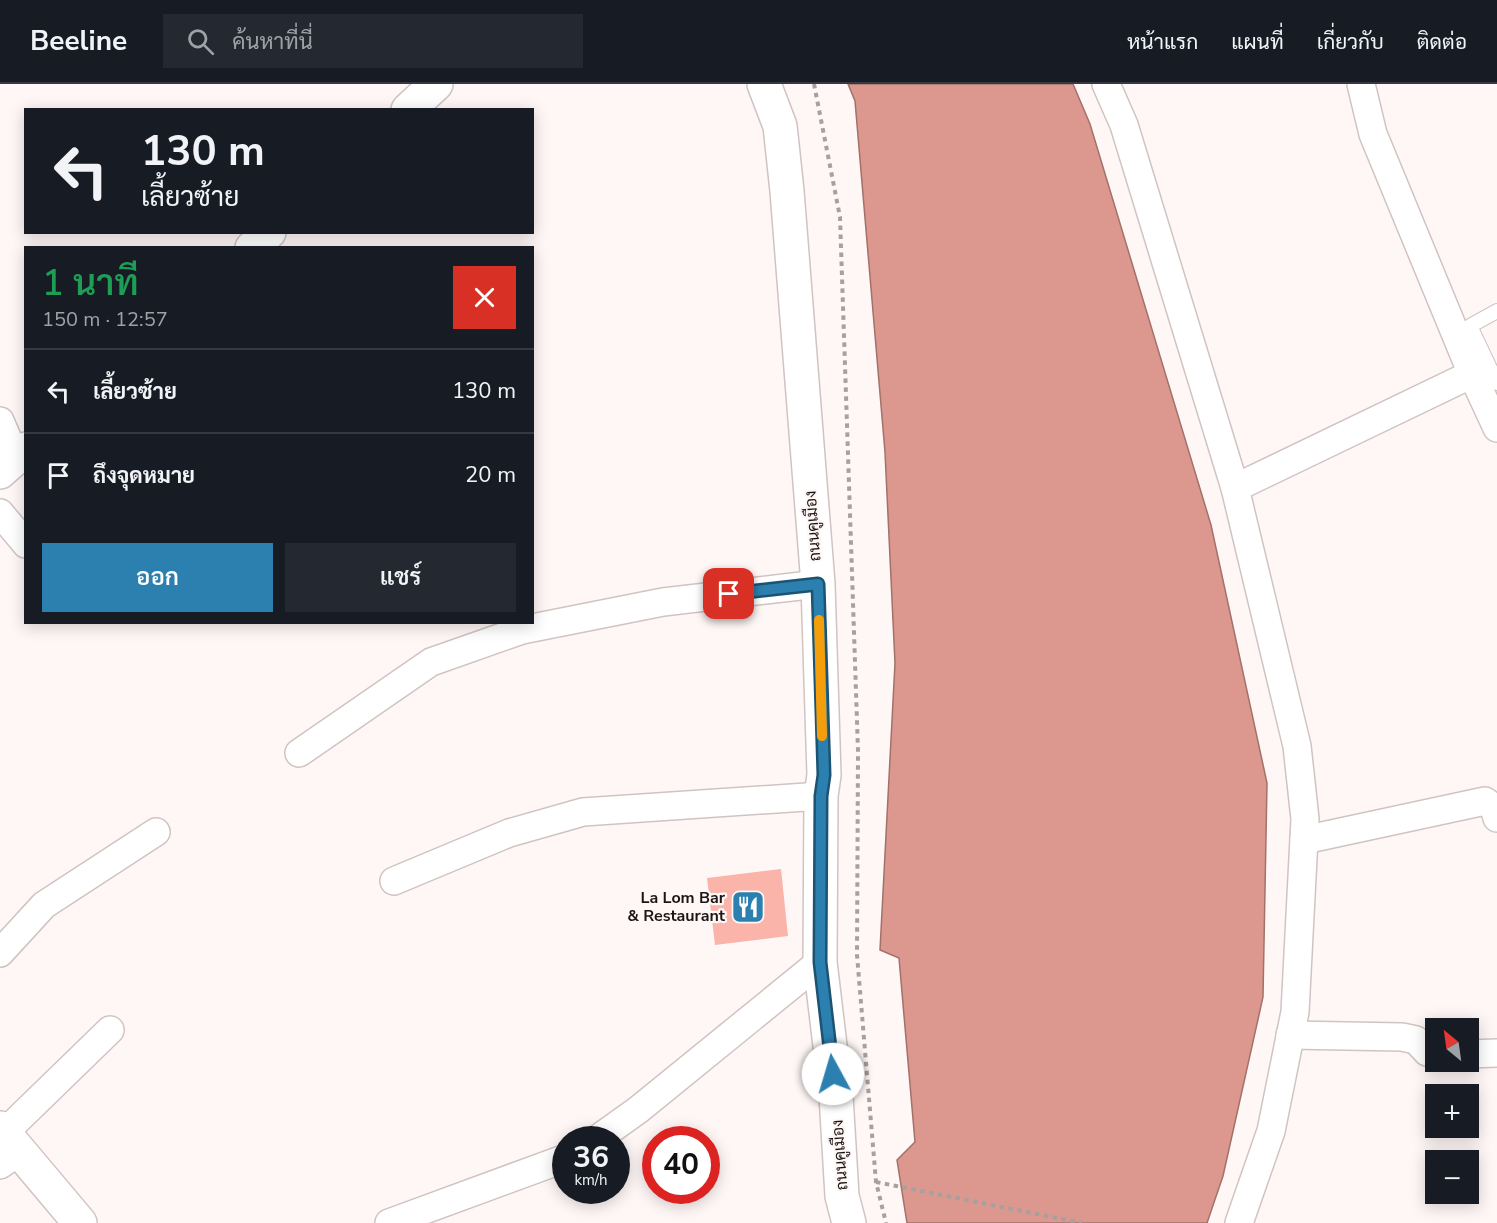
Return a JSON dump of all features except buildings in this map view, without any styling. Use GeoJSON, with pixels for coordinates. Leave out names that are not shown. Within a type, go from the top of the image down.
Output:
{"type":"FeatureCollection","features":[{"type":"Feature","properties":{"kind":"street"},"geometry":{"type":"LineString","coordinates":[[410,108],[436,84]]}},
{"type":"Feature","properties":{"kind":"street","name":"ถนนคูเมือง"},"geometry":{"type":"LineString","coordinates":[[764,84],[780,126],[786,180],[818,584],[824,775],[821,796],[820,962],[836,1096],[842,1196],[849,1223]]}},
{"type":"Feature","properties":{"kind":"street"},"geometry":{"type":"LineString","coordinates":[[1106,84],[1124,125],[1235,488],[1297,746],[1305,819],[1295,1012],[1271,1131],[1239,1223]]}},
{"type":"Feature","properties":{"kind":"street"},"geometry":{"type":"LineString","coordinates":[[1361,84],[1372,134],[1485,378],[1495,420]]}},
{"type":"Feature","properties":{"kind":"street"},"geometry":{"type":"LineString","coordinates":[[254,246],[267,234]]}},
{"type":"Feature","properties":{"kind":"street"},"geometry":{"type":"LineString","coordinates":[[1235,488],[1485,378]]}},
{"type":"Feature","properties":{"kind":"street"},"geometry":{"type":"LineString","coordinates":[[0,421],[14,460]]}},
{"type":"Feature","properties":{"kind":"street"},"geometry":{"type":"LineString","coordinates":[[0,513],[24,542]]}},
{"type":"Feature","properties":{"kind":"street"},"geometry":{"type":"LineString","coordinates":[[299,753],[431,662],[522,630],[663,602],[818,584]]}},
{"type":"Feature","properties":{"kind":"street"},"geometry":{"type":"LineString","coordinates":[[394,880],[509,833],[583,812],[821,796]]}},
{"type":"Feature","properties":{"kind":"street"},"geometry":{"type":"LineString","coordinates":[[1304,840],[1485,801],[1494,808],[1497,818]]}},
{"type":"Feature","properties":{"kind":"street"},"geometry":{"type":"LineString","coordinates":[[0,953],[44,905],[156,832]]}},
{"type":"Feature","properties":{"kind":"street"},"geometry":{"type":"LineString","coordinates":[[616,1126],[820,962]]}},
{"type":"Feature","properties":{"kind":"street"},"geometry":{"type":"LineString","coordinates":[[80,1223],[6,1144],[110,1029]]}},
{"type":"Feature","properties":{"kind":"street"},"geometry":{"type":"LineString","coordinates":[[1290,1035],[1402,1037],[1416,1040],[1425,1049]]}},
{"type":"Feature","properties":{"kind":"street"},"geometry":{"type":"LineString","coordinates":[[1479,1054],[1497,1053]]}},
{"type":"Feature","properties":{"kind":"street"},"geometry":{"type":"LineString","coordinates":[[389,1223],[428,1216],[552,1164]]}},
{"type":"Feature","properties":{"kind":"lane"},"geometry":{"type":"LineString","coordinates":[[1485,378],[1470,326],[1497,311]]}},
{"type":"Feature","properties":{"kind":"path"},"geometry":{"type":"LineString","coordinates":[[814,84],[840,217],[858,751],[857,955],[876,1182],[886,1223]]}},
{"type":"Feature","properties":{"kind":"path"},"geometry":{"type":"LineString","coordinates":[[876,1182],[1082,1223]]}},
{"type":"Feature","properties":{"kind":"shaded area"},"geometry":{"type":"Polygon","coordinates":[[[848,84],[1073,84],[1090,124],[1211,525],[1267,783],[1263,997],[1223,1176],[1207,1223],[907,1223],[897,1160],[915,1142],[899,958],[880,950],[895,663],[885,452],[855,101],[848,84]]]}},
{"type":"Feature","properties":{"kind":"slow traffic"},"geometry":{"type":"LineString","coordinates":[[819,620],[822,736]]}},
{"type":"Feature","properties":{"kind":"place","name":"La Lom Bar & Restaurant"},"geometry":{"type":"Point","coordinates":[748,907]}},
{"type":"Feature","properties":{"kind":"route"},"geometry":{"type":"LineString","coordinates":[[729,594],[818,584],[824,775],[821,796],[820,962],[833,1074]]}}]}
